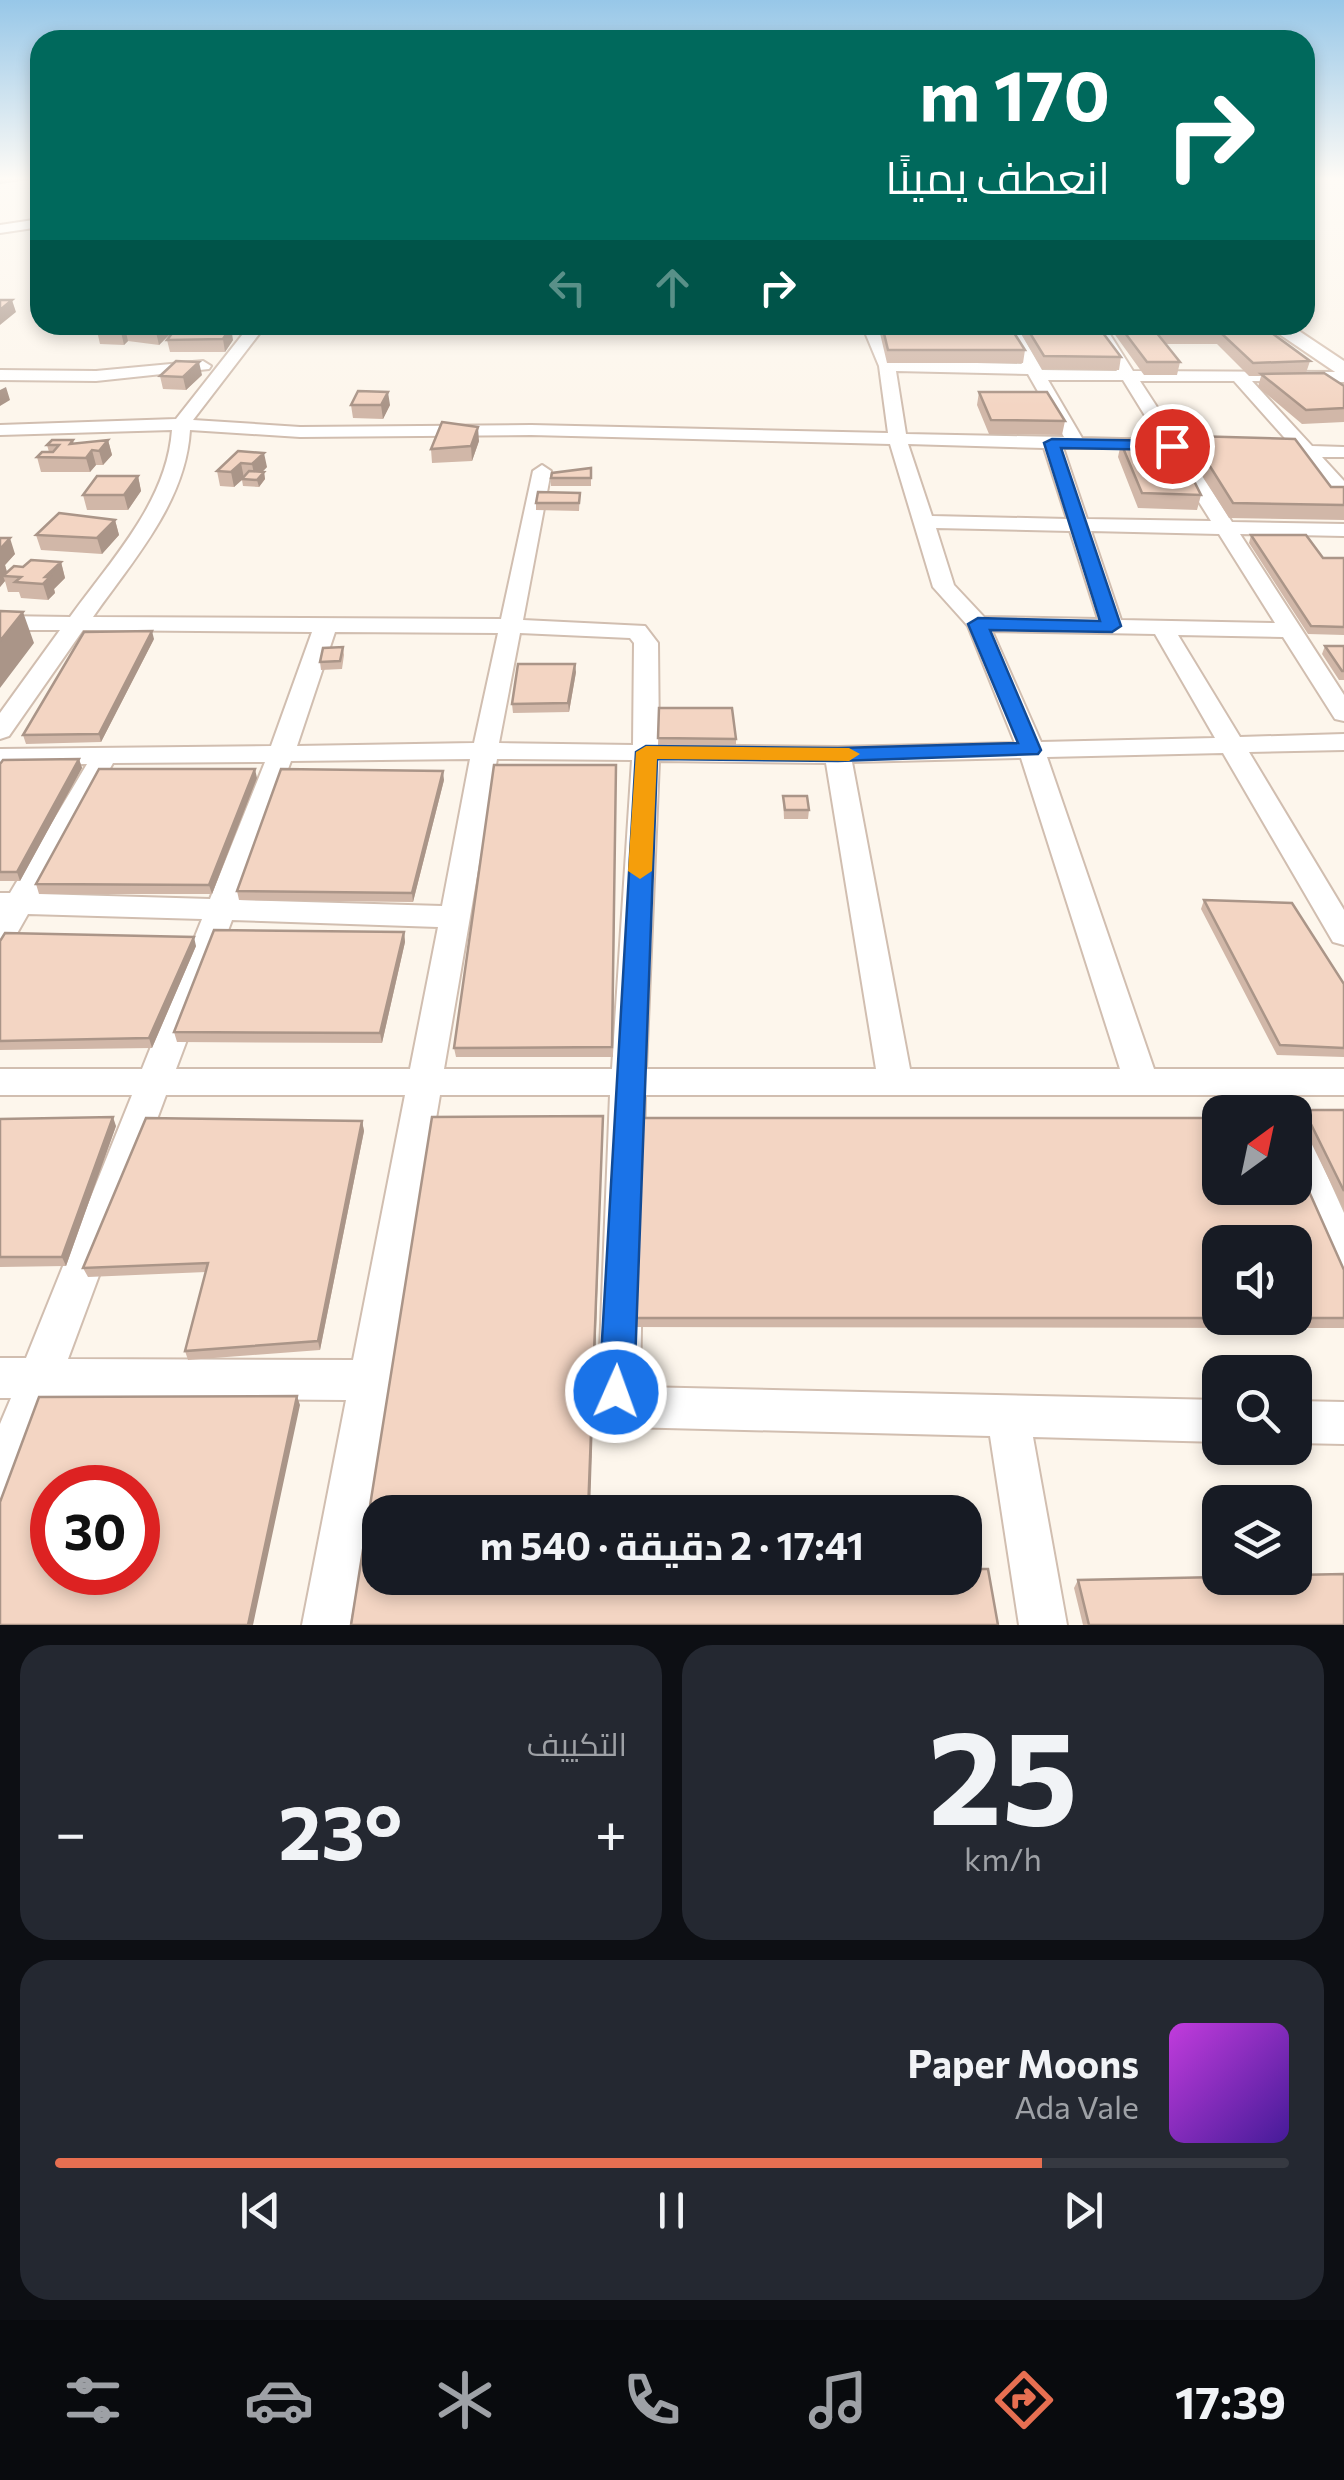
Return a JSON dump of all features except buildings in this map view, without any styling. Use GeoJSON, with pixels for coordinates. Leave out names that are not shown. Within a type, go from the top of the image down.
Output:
{"type":"FeatureCollection","features":[{"type":"Feature","properties":{"kind":"street"},"geometry":{"type":"LineString","coordinates":[[0,731],[73,623],[130,550],[168,490],[182,447],[181,424],[250,335]]}},
{"type":"Feature","properties":{"kind":"street"},"geometry":{"type":"LineString","coordinates":[[874,335],[887,366],[898,441],[944,587],[978,624],[1031,750],[1141,1082]]}},
{"type":"Feature","properties":{"kind":"street"},"geometry":{"type":"LineString","coordinates":[[1014,335],[1076,443]]}},
{"type":"Feature","properties":{"kind":"street"},"geometry":{"type":"LineString","coordinates":[[1102,335],[1182,446],[1222,526],[1344,714]]}},
{"type":"Feature","properties":{"kind":"street"},"geometry":{"type":"LineString","coordinates":[[1290,335],[1344,374]]}},
{"type":"Feature","properties":{"kind":"street"},"geometry":{"type":"LineString","coordinates":[[1313,335],[1344,356]]}},
{"type":"Feature","properties":{"kind":"street"},"geometry":{"type":"LineString","coordinates":[[0,374],[96,376],[226,363]]}},
{"type":"Feature","properties":{"kind":"street"},"geometry":{"type":"LineString","coordinates":[[887,366],[1240,378],[1344,374]]}},
{"type":"Feature","properties":{"kind":"street"},"geometry":{"type":"LineString","coordinates":[[1240,378],[1344,492]]}},
{"type":"Feature","properties":{"kind":"street"},"geometry":{"type":"LineString","coordinates":[[0,430],[181,424],[300,432],[531,430],[1182,446]]}},
{"type":"Feature","properties":{"kind":"street"},"geometry":{"type":"LineString","coordinates":[[1052,443],[1076,526],[1112,626]]}},
{"type":"Feature","properties":{"kind":"street"},"geometry":{"type":"LineString","coordinates":[[1250,449],[1344,452]]}},
{"type":"Feature","properties":{"kind":"street"},"geometry":{"type":"LineString","coordinates":[[326,1625],[485,752],[542,471]]}},
{"type":"Feature","properties":{"kind":"street"},"geometry":{"type":"LineString","coordinates":[[922,522],[1344,530]]}},
{"type":"Feature","properties":{"kind":"street"},"geometry":{"type":"LineString","coordinates":[[0,623],[509,626],[638,631],[646,644],[646,752],[616,1392],[622,1404],[1202,1420]]}},
{"type":"Feature","properties":{"kind":"street"},"geometry":{"type":"LineString","coordinates":[[978,624],[1289,630]]}},
{"type":"Feature","properties":{"kind":"street"},"geometry":{"type":"LineString","coordinates":[[0,1480],[19,1378],[154,1082],[281,754],[326,625]]}},
{"type":"Feature","properties":{"kind":"street"},"geometry":{"type":"LineString","coordinates":[[1162,628],[1344,935]]}},
{"type":"Feature","properties":{"kind":"street"},"geometry":{"type":"LineString","coordinates":[[0,757],[485,752],[838,755],[1342,746]]}},
{"type":"Feature","properties":{"kind":"street"},"geometry":{"type":"LineString","coordinates":[[0,938],[9,904],[106,753]]}},
{"type":"Feature","properties":{"kind":"street"},"geometry":{"type":"LineString","coordinates":[[838,755],[895,1082]]}},
{"type":"Feature","properties":{"kind":"street"},"geometry":{"type":"LineString","coordinates":[[9,904],[456,916]]}},
{"type":"Feature","properties":{"kind":"street"},"geometry":{"type":"LineString","coordinates":[[0,1082],[1141,1082],[1257,1095]]}},
{"type":"Feature","properties":{"kind":"street"},"geometry":{"type":"LineString","coordinates":[[1284,1095],[1344,1082]]}},
{"type":"Feature","properties":{"kind":"street"},"geometry":{"type":"LineString","coordinates":[[1312,1182],[1344,1256]]}},
{"type":"Feature","properties":{"kind":"street"},"geometry":{"type":"LineString","coordinates":[[19,1378],[371,1380]]}},
{"type":"Feature","properties":{"kind":"street"},"geometry":{"type":"LineString","coordinates":[[1008,1416],[1043,1625]]}},
{"type":"Feature","properties":{"kind":"street"},"geometry":{"type":"LineString","coordinates":[[1312,1422],[1344,1423]]}},
{"type":"Feature","properties":{"kind":"slow traffic"},"geometry":{"type":"LineString","coordinates":[[640,871],[646,752],[849,754]]}},
{"type":"Feature","properties":{"kind":"route"},"geometry":{"type":"LineString","coordinates":[[616,1392],[646,752],[838,755],[1031,750],[978,624],[1112,626],[1076,526],[1052,443],[1172,446]]}}]}
